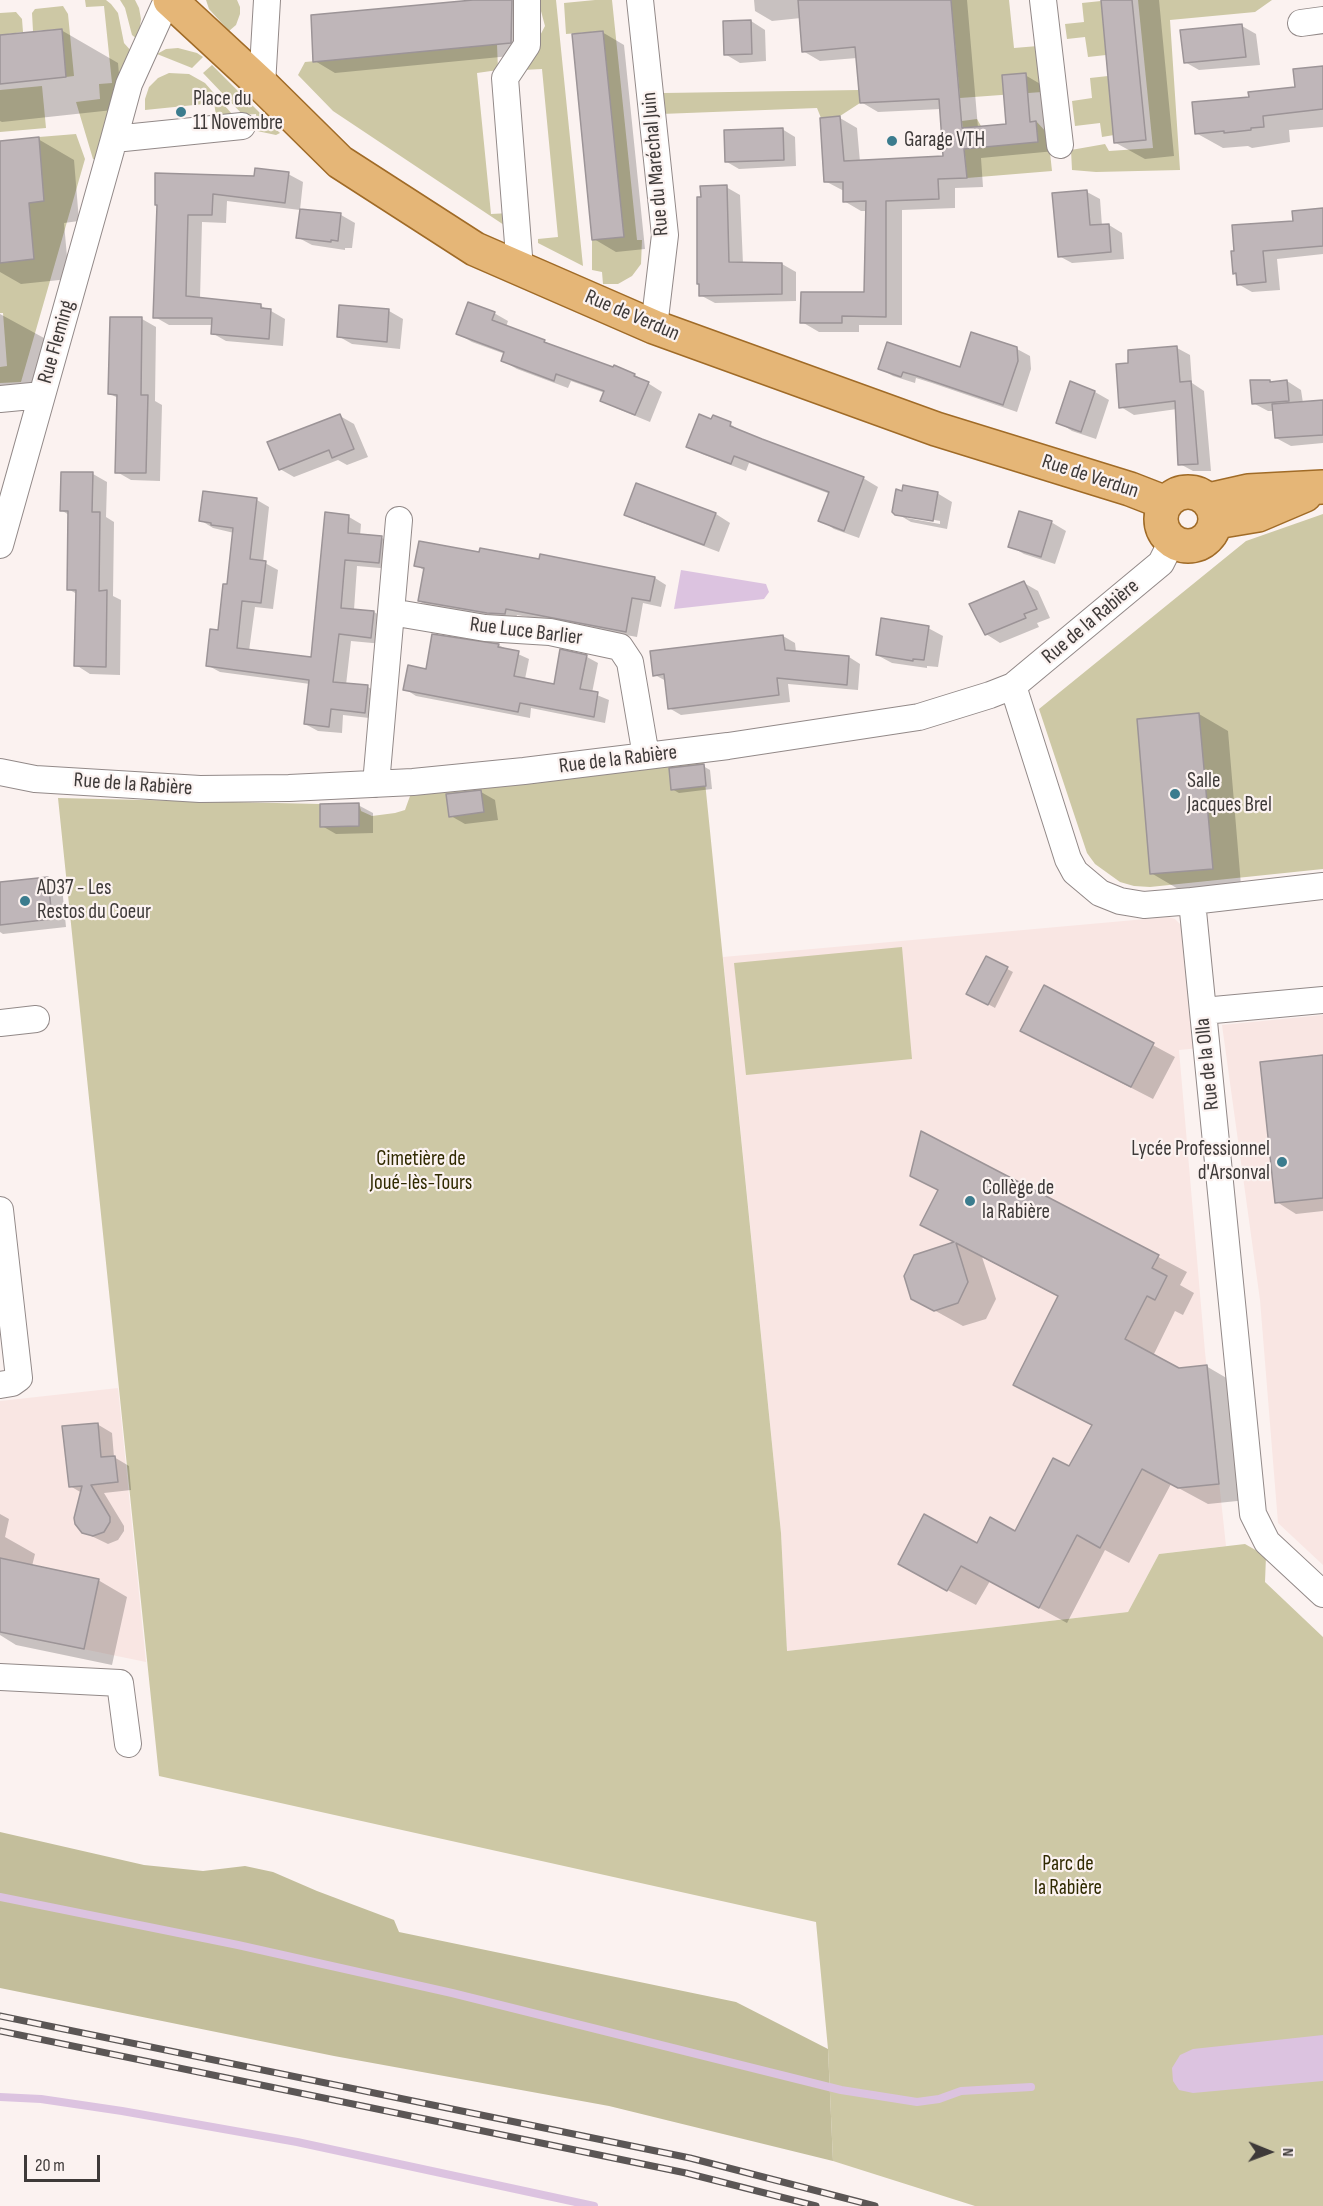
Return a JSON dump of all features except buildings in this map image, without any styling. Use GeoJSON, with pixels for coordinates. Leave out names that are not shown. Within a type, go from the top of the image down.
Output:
{"type":"FeatureCollection","features":[{"type":"Feature","properties":{"kind":"main road","name":"Rue de Verdun"},"geometry":{"type":"LineString","coordinates":[[168,0],[262,85],[340,162],[475,249],[654,327],[936,429],[1130,489],[1166,503]]}},
{"type":"Feature","properties":{"kind":"main road"},"geometry":{"type":"LineString","coordinates":[[1212,511],[1209,537],[1203,542],[1187,546],[1172,541],[1166,535],[1161,519],[1166,503],[1178,494],[1193,492],[1212,511],[1258,515],[1322,488]]}},
{"type":"Feature","properties":{"kind":"street"},"geometry":{"type":"LineString","coordinates":[[168,0],[129,84],[114,139],[242,126]]}},
{"type":"Feature","properties":{"kind":"street"},"geometry":{"type":"LineString","coordinates":[[262,85],[267,0]]}},
{"type":"Feature","properties":{"kind":"street"},"geometry":{"type":"LineString","coordinates":[[520,269],[506,78],[527,45],[528,0]]}},
{"type":"Feature","properties":{"kind":"street","name":"Rue du Maréchal Juin"},"geometry":{"type":"LineString","coordinates":[[640,0],[665,235],[654,327]]}},
{"type":"Feature","properties":{"kind":"street"},"geometry":{"type":"LineString","coordinates":[[1044,0],[1060,145]]}},
{"type":"Feature","properties":{"kind":"street","name":"Rue Fleming"},"geometry":{"type":"LineString","coordinates":[[0,545],[114,139]]}},
{"type":"Feature","properties":{"kind":"street"},"geometry":{"type":"LineString","coordinates":[[0,399],[42,395]]}},
{"type":"Feature","properties":{"kind":"street"},"geometry":{"type":"LineString","coordinates":[[375,784],[399,520]]}},
{"type":"Feature","properties":{"kind":"street","name":"Rue de la Rabière"},"geometry":{"type":"LineString","coordinates":[[0,772],[35,779],[200,789],[375,784],[524,771],[728,746],[919,717],[1013,686],[1161,563],[1172,541]]}},
{"type":"Feature","properties":{"kind":"street","name":"Rue Luce Barlier"},"geometry":{"type":"LineString","coordinates":[[391,612],[485,628],[550,632],[620,647],[630,662],[646,756]]}},
{"type":"Feature","properties":{"kind":"street"},"geometry":{"type":"LineString","coordinates":[[1013,686],[1068,859],[1075,872],[1100,893],[1120,902],[1144,905],[1323,886]]}},
{"type":"Feature","properties":{"kind":"street","name":"Rue de la Olla"},"geometry":{"type":"LineString","coordinates":[[1192,901],[1253,1514],[1267,1542],[1323,1594]]}},
{"type":"Feature","properties":{"kind":"street"},"geometry":{"type":"LineString","coordinates":[[1203,1011],[1323,1000]]}},
{"type":"Feature","properties":{"kind":"street"},"geometry":{"type":"LineString","coordinates":[[0,1023],[36,1019]]}},
{"type":"Feature","properties":{"kind":"street"},"geometry":{"type":"LineString","coordinates":[[0,1210],[19,1378],[12,1383],[0,1385]]}},
{"type":"Feature","properties":{"kind":"street"},"geometry":{"type":"LineString","coordinates":[[0,1677],[120,1683],[128,1744]]}},
{"type":"Feature","properties":{"kind":"shaded area"},"geometry":{"type":"Polygon","coordinates":[[[681,570],[766,584],[769,592],[764,599],[674,609],[681,570]]]}},
{"type":"Feature","properties":{"kind":"shaded area","name":"Collège de la Rabière"},"geometry":{"type":"Polygon","coordinates":[[[1168,917],[1175,919],[1184,928],[1200,1048],[1179,1050],[1205,1352],[1226,1546],[1159,1554],[1128,1612],[787,1651],[781,1533],[723,957],[1168,917]]]}},
{"type":"Feature","properties":{"kind":"shaded area","name":"Lycée Professionnel d'Arsonval"},"geometry":{"type":"Polygon","coordinates":[[[1323,1015],[1323,1565],[1278,1523],[1260,1300],[1222,1025],[1323,1015]]]}},
{"type":"Feature","properties":{"kind":"shaded area"},"geometry":{"type":"Polygon","coordinates":[[[118,1388],[146,1662],[0,1632],[0,1401],[118,1388]]]}},
{"type":"Feature","properties":{"kind":"shaded area"},"geometry":{"type":"Polygon","coordinates":[[[0,1832],[144,1865],[203,1871],[245,1866],[273,1872],[394,1920],[399,1932],[736,2002],[828,2049],[833,2161],[609,2106],[334,2056],[0,1988],[0,1832]]]}},
{"type":"Feature","properties":{"kind":"shaded area"},"geometry":{"type":"Polygon","coordinates":[[[1323,2035],[1323,2081],[1193,2093],[1179,2090],[1173,2081],[1172,2068],[1180,2055],[1193,2049],[1323,2035]]]}},
{"type":"Feature","properties":{"kind":"green space"},"geometry":{"type":"Polygon","coordinates":[[[85,0],[106,0],[111,4],[118,13],[124,43],[132,52],[97,160],[93,159],[76,102],[100,99],[99,84],[112,83],[104,6],[86,7],[85,0]]]}},
{"type":"Feature","properties":{"kind":"green space"},"geometry":{"type":"Polygon","coordinates":[[[120,0],[135,0],[139,8],[141,19],[138,40],[132,35],[125,8],[120,0]]]}},
{"type":"Feature","properties":{"kind":"green space"},"geometry":{"type":"Polygon","coordinates":[[[206,0],[237,0],[240,14],[236,25],[229,31],[209,9],[206,0]]]}},
{"type":"Feature","properties":{"kind":"green space"},"geometry":{"type":"Polygon","coordinates":[[[538,0],[556,0],[583,266],[538,243],[538,239],[558,237],[542,69],[522,70],[545,26],[538,0]]]}},
{"type":"Feature","properties":{"kind":"green space"},"geometry":{"type":"Polygon","coordinates":[[[612,0],[637,240],[642,240],[641,264],[632,276],[618,284],[603,284],[602,272],[592,270],[592,240],[624,237],[603,31],[566,34],[564,3],[612,0]]]}},
{"type":"Feature","properties":{"kind":"green space"},"geometry":{"type":"Polygon","coordinates":[[[951,0],[1009,0],[1014,48],[1038,46],[1042,92],[960,98],[951,0]]]}},
{"type":"Feature","properties":{"kind":"green space"},"geometry":{"type":"Polygon","coordinates":[[[1138,0],[1272,0],[1255,12],[1170,20],[1180,170],[1096,172],[1072,170],[1071,150],[1105,144],[1109,151],[1153,148],[1138,0]]]}},
{"type":"Feature","properties":{"kind":"green space"},"geometry":{"type":"Polygon","coordinates":[[[1101,1],[1106,55],[1088,57],[1085,37],[1067,39],[1065,24],[1084,22],[1082,3],[1101,1]]]}},
{"type":"Feature","properties":{"kind":"green space"},"geometry":{"type":"Polygon","coordinates":[[[63,6],[68,14],[74,76],[66,77],[62,29],[33,31],[32,13],[35,9],[63,6]]]}},
{"type":"Feature","properties":{"kind":"green space"},"geometry":{"type":"Polygon","coordinates":[[[16,12],[22,19],[23,32],[0,35],[0,13],[16,12]]]}},
{"type":"Feature","properties":{"kind":"green space"},"geometry":{"type":"Polygon","coordinates":[[[497,44],[498,70],[477,73],[491,214],[510,213],[510,229],[333,111],[298,75],[305,62],[497,44]]]}},
{"type":"Feature","properties":{"kind":"green space"},"geometry":{"type":"Polygon","coordinates":[[[178,48],[203,57],[192,68],[157,54],[166,49],[178,48]]]}},
{"type":"Feature","properties":{"kind":"green space"},"geometry":{"type":"Polygon","coordinates":[[[212,65],[280,133],[276,135],[257,131],[256,114],[243,115],[203,73],[212,65]]]}},
{"type":"Feature","properties":{"kind":"green space"},"geometry":{"type":"Polygon","coordinates":[[[169,73],[189,74],[205,83],[232,114],[216,115],[214,103],[145,110],[145,99],[149,87],[158,78],[169,73]]]}},
{"type":"Feature","properties":{"kind":"green space"},"geometry":{"type":"Polygon","coordinates":[[[1108,76],[1114,135],[1102,137],[1100,123],[1075,126],[1072,101],[1092,98],[1090,78],[1108,76]]]}},
{"type":"Feature","properties":{"kind":"green space"},"geometry":{"type":"Polygon","coordinates":[[[42,86],[46,128],[0,132],[0,90],[42,86]]]}},
{"type":"Feature","properties":{"kind":"green space"},"geometry":{"type":"Polygon","coordinates":[[[859,90],[860,103],[840,116],[821,118],[817,108],[661,114],[664,93],[859,90]]]}},
{"type":"Feature","properties":{"kind":"green space"},"geometry":{"type":"Polygon","coordinates":[[[977,119],[981,126],[983,147],[1038,142],[1036,121],[1048,134],[1052,171],[967,178],[962,121],[977,119]]]}},
{"type":"Feature","properties":{"kind":"green space"},"geometry":{"type":"Polygon","coordinates":[[[76,134],[85,159],[21,382],[0,383],[0,367],[7,366],[3,313],[0,313],[0,263],[33,259],[29,203],[43,201],[39,137],[76,134]]]}},
{"type":"Feature","properties":{"kind":"green space"},"geometry":{"type":"Polygon","coordinates":[[[1323,514],[1323,869],[1150,887],[1120,882],[1095,864],[1087,853],[1039,709],[1246,541],[1323,514]]]}},
{"type":"Feature","properties":{"kind":"green space","name":"Cimetière de Joué-lès-Tours"},"geometry":{"type":"Polygon","coordinates":[[[703,762],[781,1533],[787,1651],[1128,1612],[1159,1554],[1245,1544],[1266,1556],[1265,1582],[1323,1637],[1323,2206],[975,2206],[833,2161],[828,2049],[816,1922],[159,1776],[58,798],[359,803],[361,811],[372,816],[405,810],[410,796],[703,762]]]}},
{"type":"Feature","properties":{"kind":"green space"},"geometry":{"type":"Polygon","coordinates":[[[902,947],[912,1059],[746,1075],[734,963],[902,947]]]}},
{"type":"Feature","properties":{"kind":"waterway"},"geometry":{"type":"LineString","coordinates":[[0,1897],[238,1945],[452,1993],[841,2090],[917,2102],[939,2099],[961,2091],[1031,2087]]}},
{"type":"Feature","properties":{"kind":"waterway"},"geometry":{"type":"LineString","coordinates":[[0,2097],[41,2099],[122,2111],[297,2142],[594,2206]]}},
{"type":"Feature","properties":{"kind":"railway"},"geometry":{"type":"LineString","coordinates":[[0,2016],[690,2158],[875,2206]]}},
{"type":"Feature","properties":{"kind":"railway"},"geometry":{"type":"LineString","coordinates":[[0,2031],[686,2173],[816,2206]]}},
{"type":"Feature","properties":{"kind":"place","name":"Place du 11 Novembre"},"geometry":{"type":"Point","coordinates":[181,112]}},
{"type":"Feature","properties":{"kind":"place","name":"Garage VTH"},"geometry":{"type":"Point","coordinates":[892,141]}},
{"type":"Feature","properties":{"kind":"place","name":"Salle Jacques Brel"},"geometry":{"type":"Point","coordinates":[1175,794]}},
{"type":"Feature","properties":{"kind":"place","name":"AD37 - Les Restos du Coeur"},"geometry":{"type":"Point","coordinates":[25,901]}},
{"type":"Feature","properties":{"kind":"place","name":"Lycée Professionnel d'Arsonval"},"geometry":{"type":"Point","coordinates":[1282,1162]}},
{"type":"Feature","properties":{"kind":"place","name":"Collège de la Rabière"},"geometry":{"type":"Point","coordinates":[970,1201]}},
{"type":"Feature","properties":{"kind":"park label","name":"Parc de la Rabière"},"geometry":{"type":"Point","coordinates":[1068,1877]}}]}
